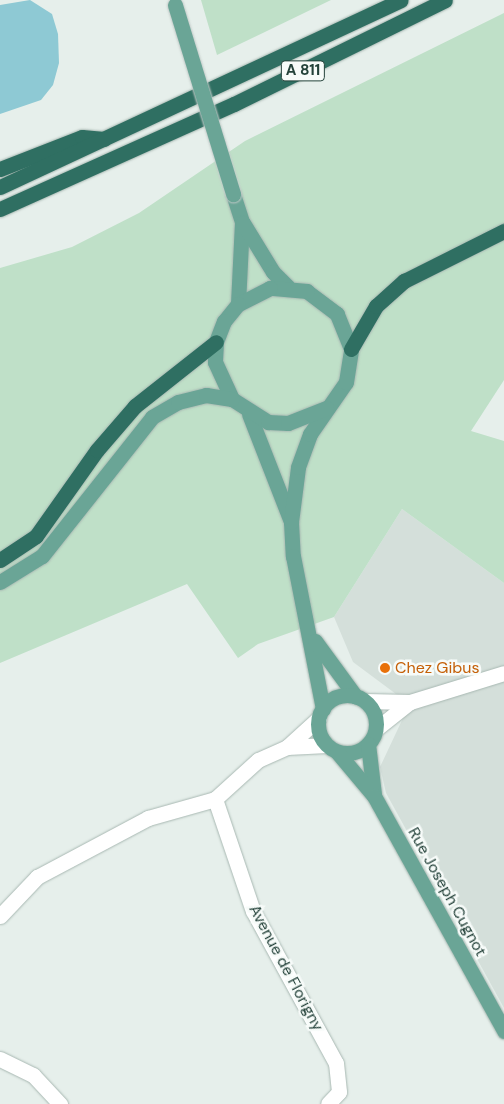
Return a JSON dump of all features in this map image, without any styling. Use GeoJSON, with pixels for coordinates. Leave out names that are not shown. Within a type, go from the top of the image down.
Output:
{"type":"FeatureCollection","features":[{"type":"Feature","properties":{"kind":"highway","name":"A 811"},"geometry":{"type":"LineString","coordinates":[[0,188],[401,0]]}},
{"type":"Feature","properties":{"kind":"highway","name":"A 811"},"geometry":{"type":"LineString","coordinates":[[0,209],[234,104],[445,0]]}},
{"type":"Feature","properties":{"kind":"highway"},"geometry":{"type":"LineString","coordinates":[[0,169],[82,137],[106,139]]}},
{"type":"Feature","properties":{"kind":"highway"},"geometry":{"type":"LineString","coordinates":[[351,349],[376,306],[404,281],[504,231]]}},
{"type":"Feature","properties":{"kind":"highway"},"geometry":{"type":"LineString","coordinates":[[0,560],[36,536],[97,450],[135,406],[216,342]]}},
{"type":"Feature","properties":{"kind":"main road"},"geometry":{"type":"LineString","coordinates":[[175,3],[242,222],[273,272],[288,287]]}},
{"type":"Feature","properties":{"kind":"main road"},"geometry":{"type":"LineString","coordinates":[[238,304],[242,222]]}},
{"type":"Feature","properties":{"kind":"main road"},"geometry":{"type":"LineString","coordinates":[[311,636],[360,699],[374,713],[376,730],[368,744],[356,752],[332,749],[319,731],[321,713],[311,636],[293,556],[291,522],[298,467],[310,434],[326,408],[346,382],[351,349],[347,330],[324,300],[288,287],[270,288],[238,304],[224,321],[216,342],[215,362],[232,400],[249,414],[288,423],[326,408]]}},
{"type":"Feature","properties":{"kind":"main road"},"geometry":{"type":"LineString","coordinates":[[0,582],[42,556],[152,417],[178,402],[206,395],[232,400]]}},
{"type":"Feature","properties":{"kind":"main road"},"geometry":{"type":"LineString","coordinates":[[249,414],[291,522]]}},
{"type":"Feature","properties":{"kind":"main road"},"geometry":{"type":"LineString","coordinates":[[321,713],[334,698],[360,699]]}},
{"type":"Feature","properties":{"kind":"main road","name":"Rue Joseph Cugnot"},"geometry":{"type":"LineString","coordinates":[[368,744],[374,796]]}},
{"type":"Feature","properties":{"kind":"main road","name":"Rue Joseph Cugnot"},"geometry":{"type":"LineString","coordinates":[[332,749],[374,796],[504,1031]]}},
{"type":"Feature","properties":{"kind":"street"},"geometry":{"type":"LineString","coordinates":[[360,699],[410,702],[504,673]]}},
{"type":"Feature","properties":{"kind":"street"},"geometry":{"type":"LineString","coordinates":[[376,730],[410,702]]}},
{"type":"Feature","properties":{"kind":"street"},"geometry":{"type":"LineString","coordinates":[[0,916],[37,877],[148,818],[215,799],[246,766],[286,747],[321,713]]}},
{"type":"Feature","properties":{"kind":"street"},"geometry":{"type":"LineString","coordinates":[[286,747],[332,749]]}},
{"type":"Feature","properties":{"kind":"street","name":"Avenue de Florigny"},"geometry":{"type":"LineString","coordinates":[[215,799],[252,911],[336,1063],[339,1092],[328,1104]]}},
{"type":"Feature","properties":{"kind":"street"},"geometry":{"type":"LineString","coordinates":[[0,1059],[33,1075],[60,1104]]}},
{"type":"Feature","properties":{"kind":"shaded area"},"geometry":{"type":"Polygon","coordinates":[[[402,509],[504,583],[504,1008],[386,793],[380,767],[404,716],[396,694],[353,662],[334,617],[402,509]]]}},
{"type":"Feature","properties":{"kind":"green space"},"geometry":{"type":"Polygon","coordinates":[[[201,0],[331,0],[217,55],[201,0]]]}},
{"type":"Feature","properties":{"kind":"green space"},"geometry":{"type":"Polygon","coordinates":[[[504,13],[504,380],[471,431],[504,441],[504,583],[402,509],[334,617],[258,644],[238,658],[187,584],[0,663],[0,268],[72,247],[139,213],[245,141],[504,13]]]}},
{"type":"Feature","properties":{"kind":"water"},"geometry":{"type":"Polygon","coordinates":[[[30,0],[52,14],[58,34],[59,63],[53,85],[41,100],[0,114],[0,5],[30,0]]]}},
{"type":"Feature","properties":{"kind":"place","name":"Chez Gibus"},"geometry":{"type":"Point","coordinates":[385,668]}}]}
